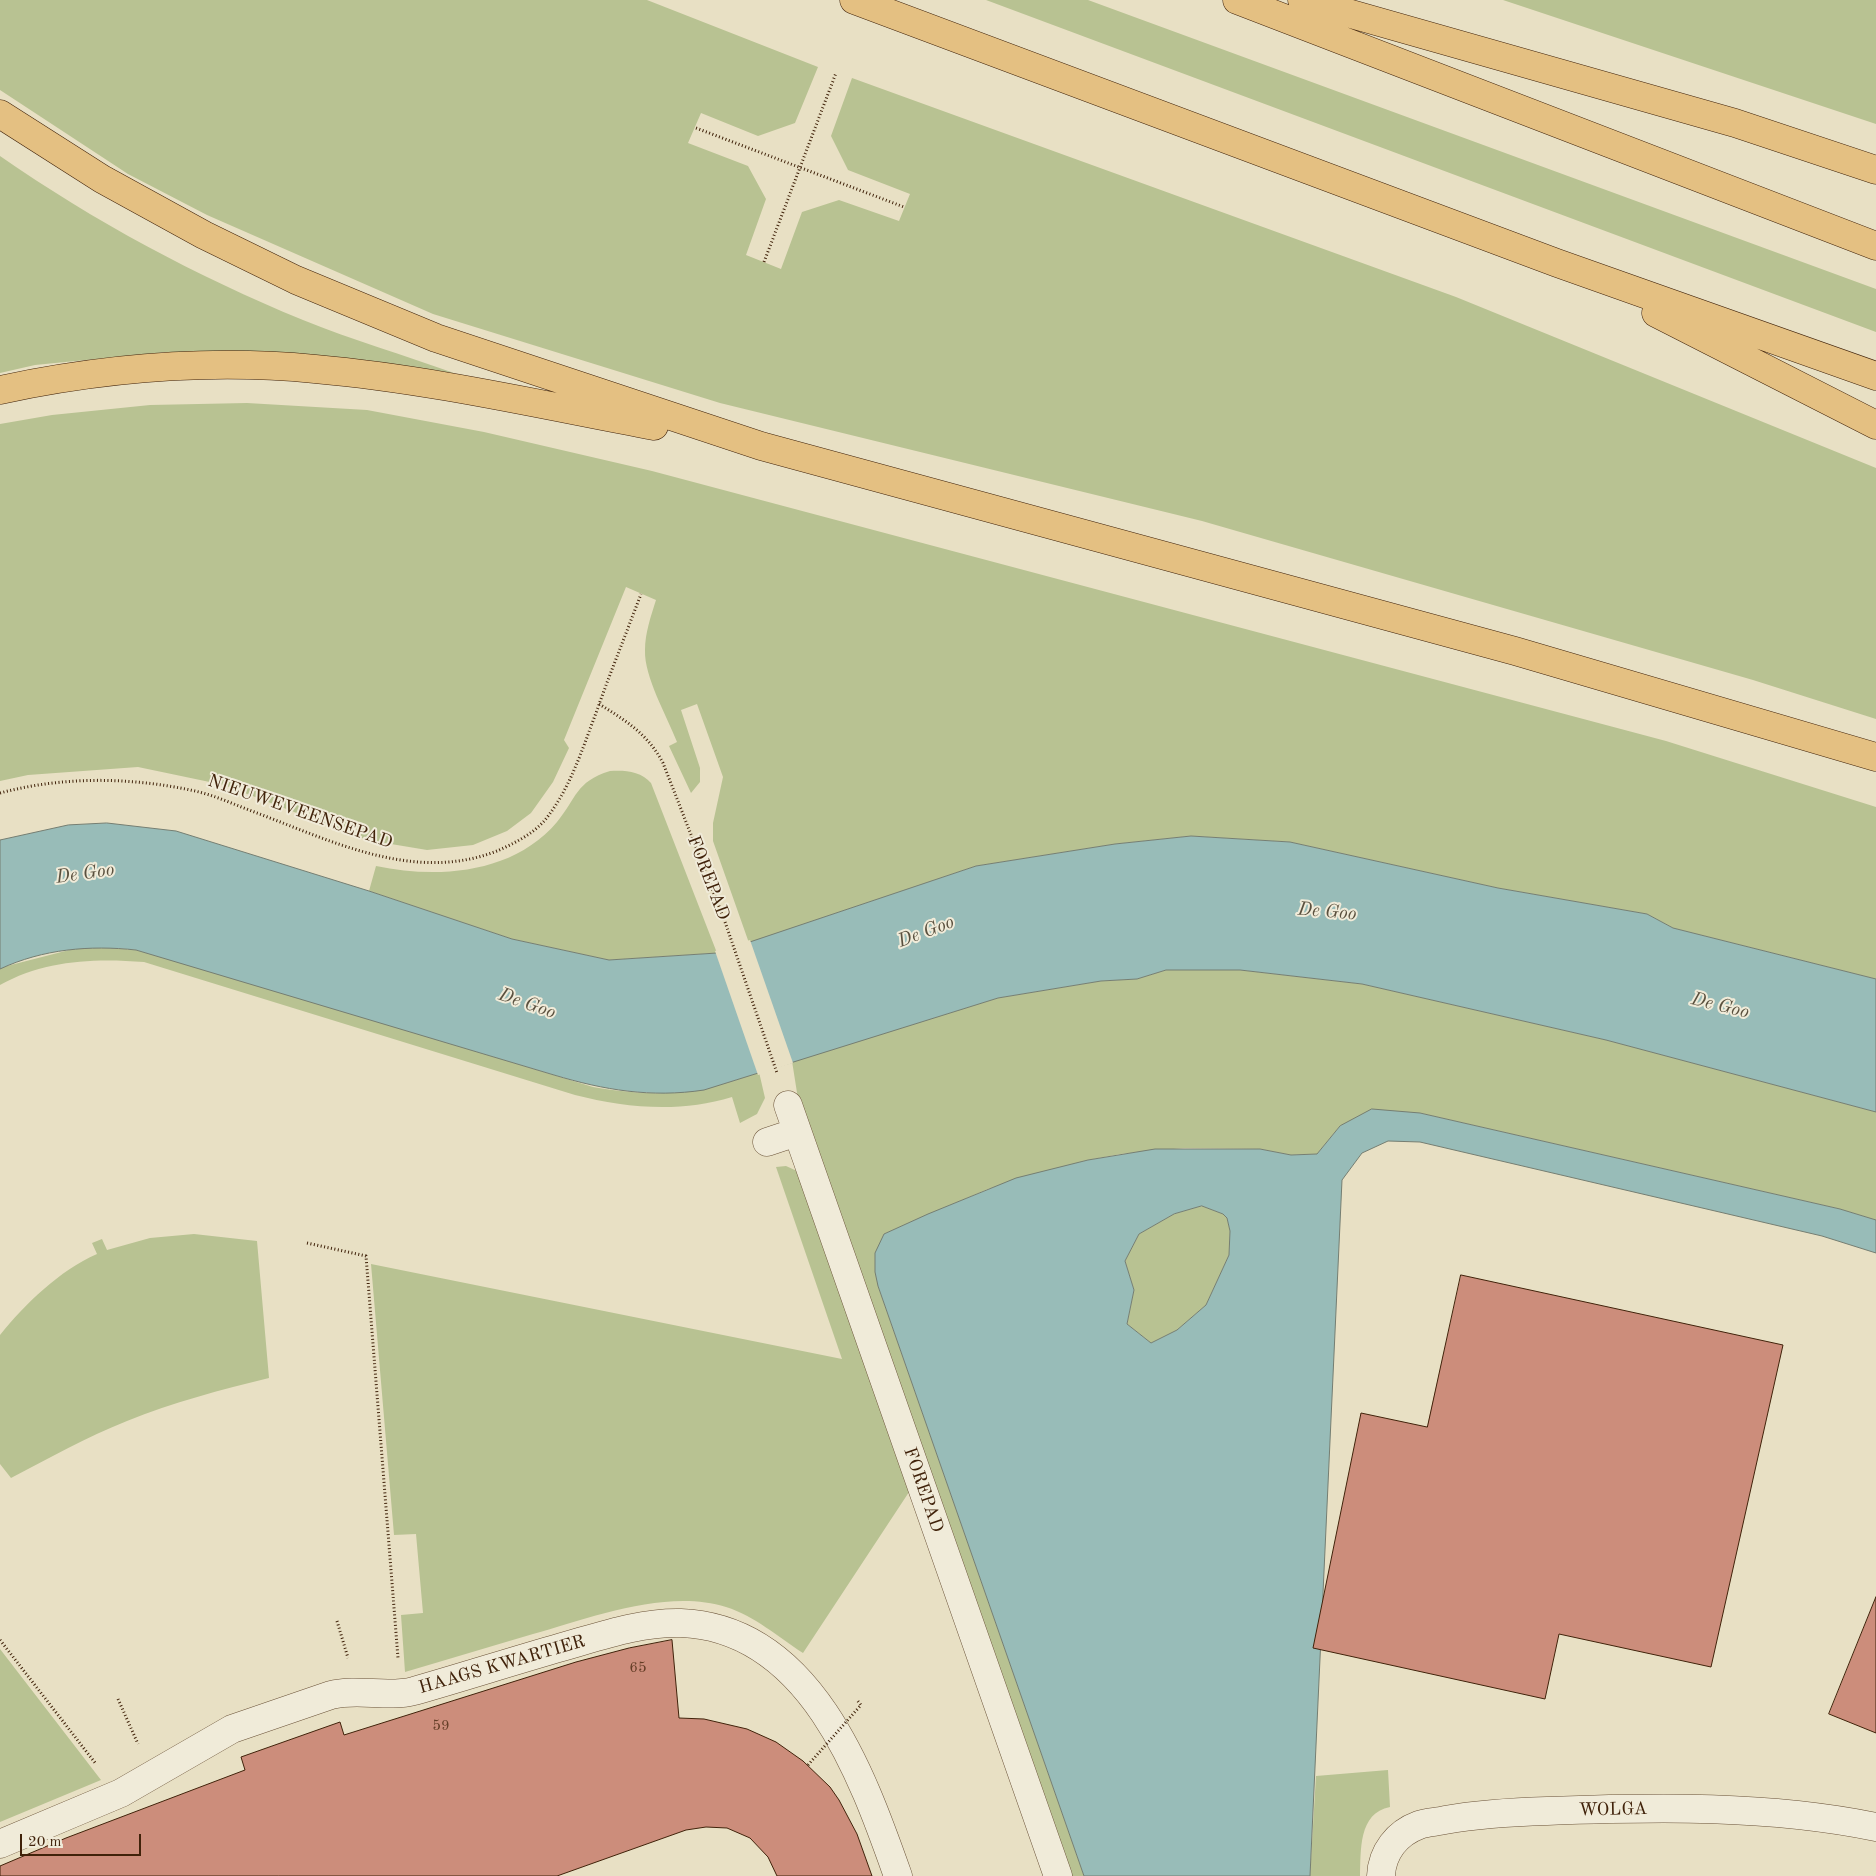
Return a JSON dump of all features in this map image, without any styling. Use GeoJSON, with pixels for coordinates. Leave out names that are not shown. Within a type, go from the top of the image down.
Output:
{"type":"FeatureCollection","features":[{"type":"Feature","properties":{"kind":"highway"},"geometry":{"type":"LineString","coordinates":[[854,0],[1557,263],[1876,376]]}},
{"type":"Feature","properties":{"kind":"highway"},"geometry":{"type":"LineString","coordinates":[[1237,0],[1876,246]]}},
{"type":"Feature","properties":{"kind":"highway"},"geometry":{"type":"LineString","coordinates":[[1302,0],[1735,123],[1876,170]]}},
{"type":"Feature","properties":{"kind":"highway"},"geometry":{"type":"LineString","coordinates":[[0,114],[102,179],[204,236],[360,308],[436,338],[761,446],[1478,641],[1876,757]]}},
{"type":"Feature","properties":{"kind":"highway"},"geometry":{"type":"LineString","coordinates":[[1557,263],[1876,425]]}},
{"type":"Feature","properties":{"kind":"highway"},"geometry":{"type":"LineString","coordinates":[[0,390],[80,376],[145,368],[254,365],[314,368],[426,383],[761,446]]}},
{"type":"Feature","properties":{"kind":"street","name":"FOREPAD"},"geometry":{"type":"LineString","coordinates":[[788,1105],[1058,1876]]}},
{"type":"Feature","properties":{"kind":"street"},"geometry":{"type":"LineString","coordinates":[[767,1142],[797,1132]]}},
{"type":"Feature","properties":{"kind":"street","name":"HAAGS KWARTIER"},"geometry":{"type":"LineString","coordinates":[[0,1844],[119,1794],[227,1732],[331,1695],[345,1693],[401,1693],[599,1636],[643,1626],[680,1623],[709,1626],[739,1636],[769,1654],[799,1680],[828,1718],[856,1767],[898,1876]]}},
{"type":"Feature","properties":{"kind":"street","name":"WOLGA"},"geometry":{"type":"LineString","coordinates":[[1381,1876],[1381,1864],[1390,1847],[1402,1834],[1420,1825],[1479,1814],[1615,1809],[1727,1810],[1837,1819],[1876,1827]]}},
{"type":"Feature","properties":{"kind":"path"},"geometry":{"type":"LineString","coordinates":[[764,262],[836,73]]}},
{"type":"Feature","properties":{"kind":"path"},"geometry":{"type":"LineString","coordinates":[[696,128],[904,207]]}},
{"type":"Feature","properties":{"kind":"path","name":"NIEUWEVEENSEPAD"},"geometry":{"type":"LineString","coordinates":[[0,793],[44,784],[86,780],[156,783],[215,796],[379,856],[419,863],[462,861],[502,848],[528,834],[543,822],[567,785],[641,594]]}},
{"type":"Feature","properties":{"kind":"path","name":"FOREPAD"},"geometry":{"type":"LineString","coordinates":[[599,704],[638,730],[658,754],[672,782],[730,937],[779,1078]]}},
{"type":"Feature","properties":{"kind":"path"},"geometry":{"type":"LineString","coordinates":[[307,1243],[366,1256],[401,1693]]}},
{"type":"Feature","properties":{"kind":"path"},"geometry":{"type":"LineString","coordinates":[[0,1640],[119,1794]]}},
{"type":"Feature","properties":{"kind":"path"},"geometry":{"type":"LineString","coordinates":[[118,1699],[151,1776]]}},
{"type":"Feature","properties":{"kind":"path"},"geometry":{"type":"LineString","coordinates":[[808,1765],[860,1705],[857,1700]]}},
{"type":"Feature","properties":{"kind":"green space"},"geometry":{"type":"Polygon","coordinates":[[[0,0],[647,0],[818,67],[795,123],[758,136],[701,113],[688,143],[748,166],[766,199],[746,255],[781,269],[802,212],[839,200],[899,221],[910,194],[848,170],[831,136],[852,78],[1456,297],[1876,468],[1876,719],[1753,680],[1202,521],[720,403],[433,314],[207,215],[128,174],[0,90],[0,0]]]}},
{"type":"Feature","properties":{"kind":"green space"},"geometry":{"type":"Polygon","coordinates":[[[986,0],[1088,0],[1876,289],[1876,332],[986,0]]]}},
{"type":"Feature","properties":{"kind":"green space"},"geometry":{"type":"Polygon","coordinates":[[[1503,0],[1876,0],[1876,124],[1503,0]]]}},
{"type":"Feature","properties":{"kind":"green space"},"geometry":{"type":"Polygon","coordinates":[[[0,156],[109,225],[224,285],[303,320],[454,373],[322,357],[251,352],[167,352],[35,365],[0,373],[0,156]]]}},
{"type":"Feature","properties":{"kind":"green space"},"geometry":{"type":"Polygon","coordinates":[[[247,403],[367,410],[484,432],[652,471],[1666,741],[1876,807],[1876,979],[1673,928],[1647,914],[1498,888],[1290,842],[1191,836],[1115,844],[976,866],[749,943],[713,841],[713,823],[723,777],[697,704],[681,710],[700,768],[700,782],[691,793],[669,746],[677,742],[652,684],[646,661],[646,637],[656,600],[626,587],[564,740],[569,748],[553,782],[531,813],[507,831],[473,845],[427,850],[367,840],[224,785],[138,767],[28,775],[0,781],[0,424],[52,415],[150,405],[247,403]]]}},
{"type":"Feature","properties":{"kind":"green space"},"geometry":{"type":"Polygon","coordinates":[[[610,771],[626,771],[637,774],[651,783],[717,953],[609,960],[512,939],[369,891],[376,866],[424,872],[449,872],[497,862],[519,853],[539,839],[557,822],[583,786],[598,775],[610,771]]]}},
{"type":"Feature","properties":{"kind":"green space"},"geometry":{"type":"Polygon","coordinates":[[[102,947],[136,950],[213,971],[593,1087],[638,1093],[677,1092],[715,1086],[759,1072],[765,1098],[757,1114],[740,1123],[732,1097],[693,1105],[653,1107],[633,1106],[575,1095],[144,962],[107,960],[70,963],[34,970],[0,985],[0,969],[3,967],[77,948],[102,947]]]}},
{"type":"Feature","properties":{"kind":"green space"},"geometry":{"type":"Polygon","coordinates":[[[1166,970],[1240,970],[1362,984],[1606,1040],[1876,1112],[1876,1220],[1840,1209],[1420,1113],[1340,1126],[1317,1154],[1291,1155],[1260,1149],[1184,1148],[1121,1154],[1088,1160],[988,1189],[884,1234],[878,1286],[1084,1876],[1069,1876],[798,1099],[792,1061],[998,998],[1101,981],[1137,979],[1166,970]]]}},
{"type":"Feature","properties":{"kind":"green space"},"geometry":{"type":"Polygon","coordinates":[[[786,1166],[797,1171],[911,1489],[803,1653],[757,1621],[737,1611],[703,1602],[679,1601],[628,1607],[603,1613],[405,1672],[401,1615],[423,1613],[416,1534],[394,1535],[371,1264],[842,1359],[776,1167],[786,1166]]]}},
{"type":"Feature","properties":{"kind":"green space"},"geometry":{"type":"Polygon","coordinates":[[[1202,1206],[1223,1214],[1227,1218],[1230,1231],[1229,1255],[1206,1305],[1177,1330],[1151,1343],[1127,1324],[1134,1290],[1125,1261],[1139,1234],[1174,1214],[1202,1206]]]}},
{"type":"Feature","properties":{"kind":"green space"},"geometry":{"type":"Polygon","coordinates":[[[194,1234],[257,1241],[269,1378],[197,1397],[144,1414],[112,1427],[11,1478],[0,1464],[0,1335],[44,1289],[69,1269],[97,1254],[92,1243],[102,1239],[107,1250],[150,1238],[194,1234]]]}},
{"type":"Feature","properties":{"kind":"green space"},"geometry":{"type":"Polygon","coordinates":[[[0,1649],[101,1780],[0,1822],[0,1649]]]}},
{"type":"Feature","properties":{"kind":"green space"},"geometry":{"type":"Polygon","coordinates":[[[1388,1770],[1390,1807],[1372,1817],[1363,1834],[1360,1876],[1310,1876],[1316,1776],[1388,1770]]]}},
{"type":"Feature","properties":{"kind":"water","name":"De Goo"},"geometry":{"type":"Polygon","coordinates":[[[107,823],[176,831],[369,891],[512,939],[609,960],[717,953],[976,866],[1115,844],[1191,836],[1290,842],[1498,888],[1647,914],[1673,928],[1876,979],[1876,1112],[1606,1040],[1362,984],[1240,970],[1166,970],[1137,979],[1101,981],[998,998],[704,1090],[646,1093],[591,1085],[573,1080],[136,950],[101,948],[67,950],[33,957],[0,969],[0,840],[68,825],[107,823]]]}},
{"type":"Feature","properties":{"kind":"water"},"geometry":{"type":"Polygon","coordinates":[[[1372,1109],[1420,1113],[1840,1209],[1876,1220],[1876,1253],[1822,1236],[1420,1142],[1388,1141],[1362,1153],[1342,1180],[1310,1876],[1084,1876],[878,1286],[875,1272],[875,1253],[884,1234],[1016,1178],[1088,1160],[1155,1149],[1260,1149],[1291,1155],[1317,1154],[1340,1126],[1372,1109]],[[1202,1206],[1174,1214],[1139,1234],[1125,1261],[1134,1290],[1127,1324],[1151,1343],[1177,1330],[1206,1305],[1229,1255],[1230,1231],[1227,1218],[1223,1214],[1202,1206]]]}},
{"type":"Feature","properties":{"kind":"pier"},"geometry":{"type":"Polygon","coordinates":[[[750,940],[793,1063],[758,1075],[715,951],[750,940]]]}},
{"type":"Feature","properties":{"kind":"building"},"geometry":{"type":"Polygon","coordinates":[[[1461,1275],[1783,1345],[1711,1667],[1559,1634],[1545,1699],[1313,1648],[1361,1413],[1427,1427],[1461,1275]]]}},
{"type":"Feature","properties":{"kind":"building"},"geometry":{"type":"Polygon","coordinates":[[[1876,1597],[1876,1733],[1829,1714],[1876,1597]]]}},
{"type":"Feature","properties":{"kind":"building"},"geometry":{"type":"Polygon","coordinates":[[[672,1640],[679,1718],[704,1719],[747,1729],[776,1742],[803,1761],[830,1787],[839,1800],[857,1834],[872,1876],[777,1876],[768,1857],[750,1838],[727,1828],[706,1827],[686,1830],[557,1876],[0,1876],[0,1866],[66,1838],[245,1770],[241,1757],[340,1722],[344,1735],[576,1662],[629,1648],[672,1640]]]}}]}
